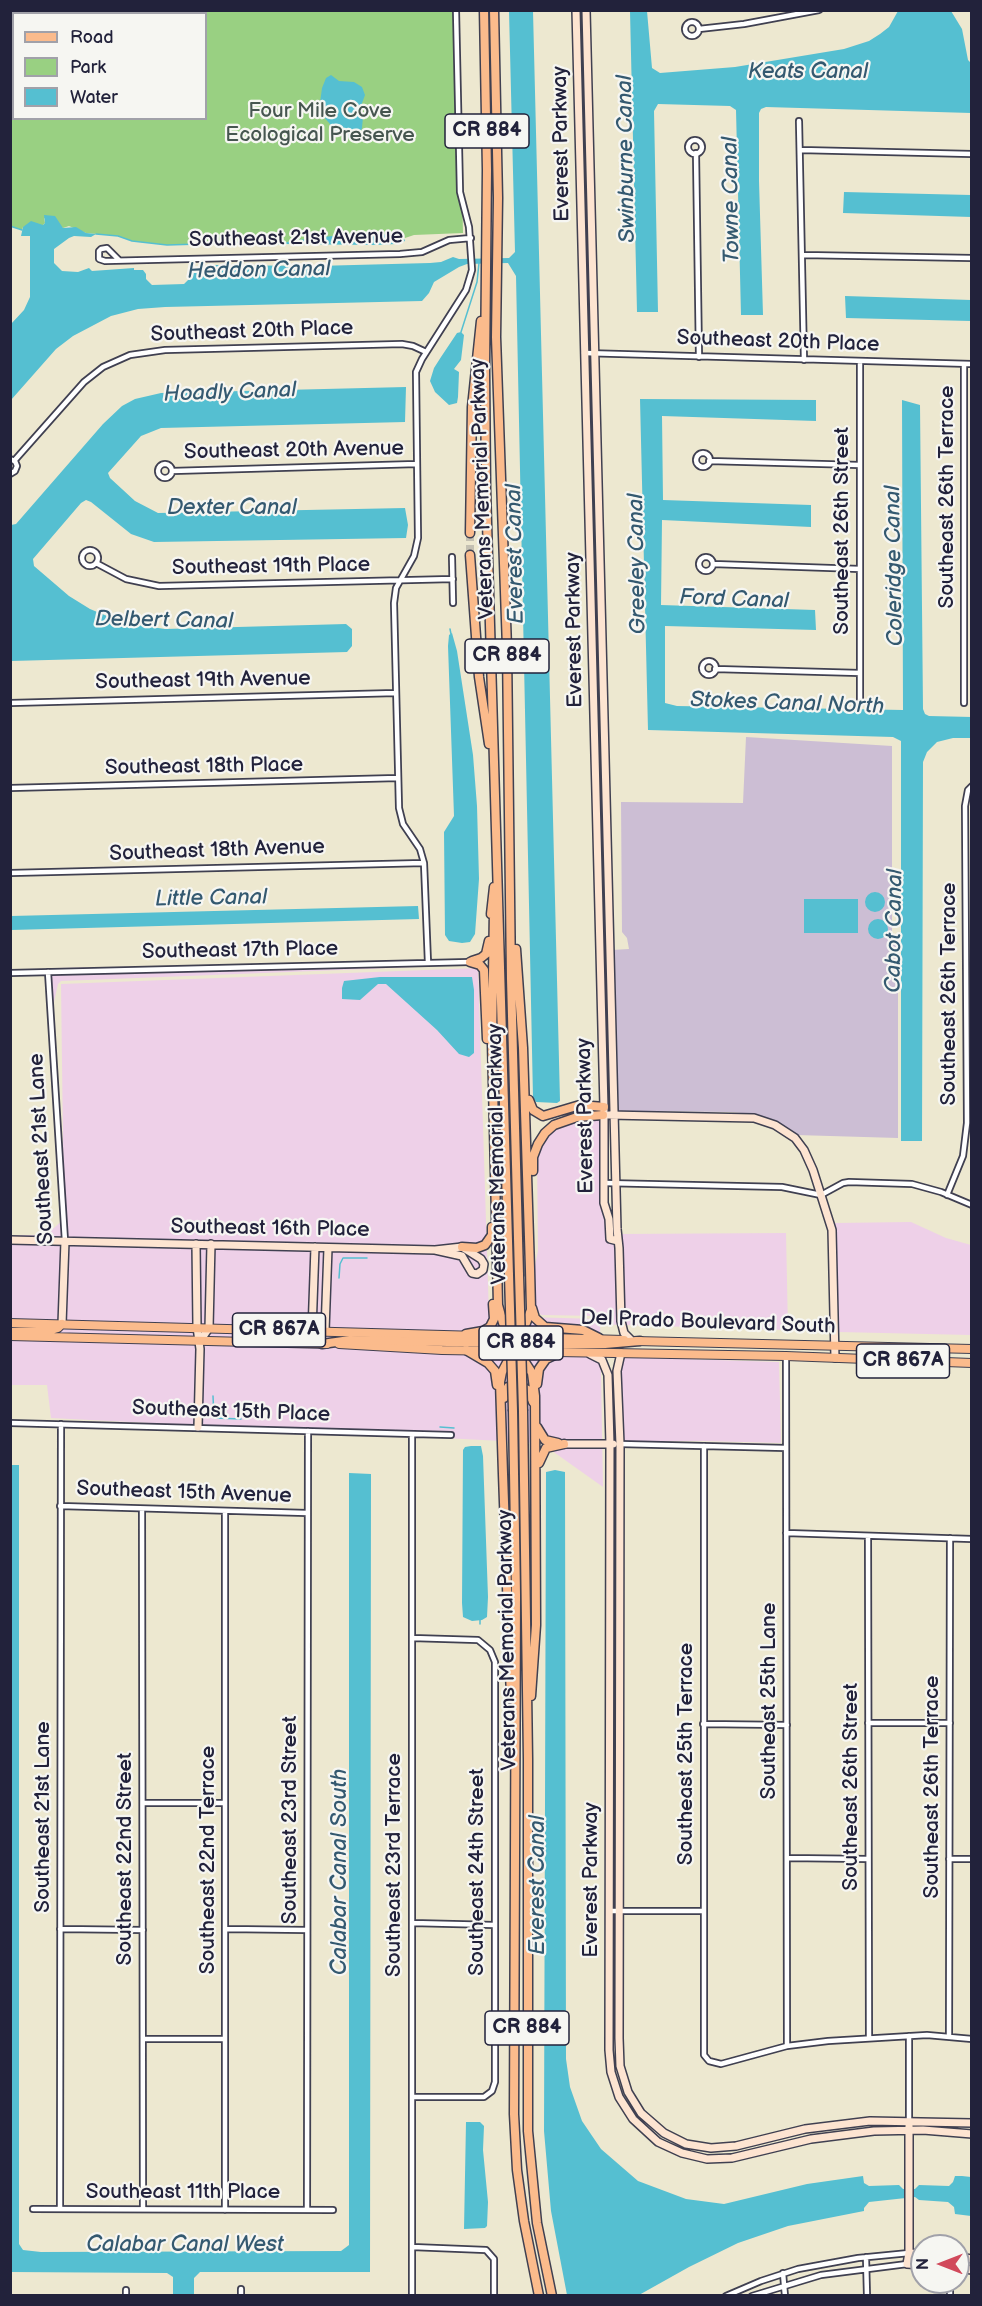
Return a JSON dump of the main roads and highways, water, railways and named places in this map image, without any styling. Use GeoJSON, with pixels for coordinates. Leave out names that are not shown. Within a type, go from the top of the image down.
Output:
{"type":"FeatureCollection","features":[{"type":"Feature","properties":{"kind":"highway","name":"Veterans Memorial Parkway"},"geometry":{"type":"LineString","coordinates":[[470,533],[474,384],[487,252],[484,10]]}},
{"type":"Feature","properties":{"kind":"highway","name":"Veterans Memorial Parkway"},"geometry":{"type":"LineString","coordinates":[[494,10],[497,160],[496,357],[506,615],[523,1411],[528,1759],[529,2145],[537,2223],[552,2295]]}},
{"type":"Feature","properties":{"kind":"highway","name":"Veterans Memorial Parkway"},"geometry":{"type":"LineString","coordinates":[[486,270],[485,442],[513,1411],[516,1595],[514,1793],[516,2151],[524,2221],[539,2295]]}},
{"type":"Feature","properties":{"kind":"highway","name":"Veterans Memorial Parkway"},"geometry":{"type":"LineString","coordinates":[[470,555],[479,677],[495,801]]}},
{"type":"Feature","properties":{"kind":"highway"},"geometry":{"type":"LineString","coordinates":[[496,858],[493,1116],[500,1316],[532,1373],[535,1396],[536,1625],[528,1759]]}},
{"type":"Feature","properties":{"kind":"highway"},"geometry":{"type":"LineString","coordinates":[[493,1116],[487,1062],[485,974],[480,965],[470,962],[481,958],[488,949],[495,887]]}},
{"type":"Feature","properties":{"kind":"highway"},"geometry":{"type":"LineString","coordinates":[[511,889],[523,1048],[530,1106],[536,1113],[548,1115],[580,1105],[604,1111],[560,1122],[545,1133],[538,1144],[533,1163],[535,1251],[530,1269]]}},
{"type":"Feature","properties":{"kind":"highway"},"geometry":{"type":"LineString","coordinates":[[322,1344],[350,1340],[490,1344],[513,1337],[528,1320],[531,1282],[523,1048]]}},
{"type":"Feature","properties":{"kind":"highway"},"geometry":{"type":"LineString","coordinates":[[462,1248],[483,1246],[491,1238],[490,1192],[495,1167]]}},
{"type":"Feature","properties":{"kind":"highway"},"geometry":{"type":"LineString","coordinates":[[466,1334],[483,1331],[493,1322],[493,1262],[497,1244]]}},
{"type":"Feature","properties":{"kind":"highway"},"geometry":{"type":"LineString","coordinates":[[498,1278],[501,1294],[511,1300],[525,1297],[531,1282]]}},
{"type":"Feature","properties":{"kind":"highway"},"geometry":{"type":"LineString","coordinates":[[531,1303],[535,1318],[545,1328],[583,1330],[599,1338]]}},
{"type":"Feature","properties":{"kind":"highway"},"geometry":{"type":"LineString","coordinates":[[497,1335],[513,1337]]}},
{"type":"Feature","properties":{"kind":"highway"},"geometry":{"type":"LineString","coordinates":[[514,1793],[501,1376],[507,1362],[519,1350],[535,1343],[605,1344],[636,1341]]}},
{"type":"Feature","properties":{"kind":"highway"},"geometry":{"type":"LineString","coordinates":[[466,1350],[489,1362],[495,1371],[501,1420]]}},
{"type":"Feature","properties":{"kind":"highway"},"geometry":{"type":"LineString","coordinates":[[519,1350],[536,1352]]}},
{"type":"Feature","properties":{"kind":"highway"},"geometry":{"type":"LineString","coordinates":[[535,1396],[540,1369],[548,1357],[559,1353]]}},
{"type":"Feature","properties":{"kind":"highway"},"geometry":{"type":"LineString","coordinates":[[501,1420],[505,1391],[510,1386],[518,1385],[526,1389],[531,1394],[535,1409]]}},
{"type":"Feature","properties":{"kind":"highway"},"geometry":{"type":"LineString","coordinates":[[535,1423],[545,1440],[564,1444],[543,1450],[536,1474]]}},
{"type":"Feature","properties":{"kind":"main road","name":"CR 867A"},"geometry":{"type":"LineString","coordinates":[[10,1323],[497,1335]]}},
{"type":"Feature","properties":{"kind":"main road"},"geometry":{"type":"LineString","coordinates":[[10,1334],[48,1331],[62,1324]]}},
{"type":"Feature","properties":{"kind":"main road","name":"CR 867A"},"geometry":{"type":"LineString","coordinates":[[10,1334],[519,1350]]}},
{"type":"Feature","properties":{"kind":"main road","name":"Del Prado Boulevard South"},"geometry":{"type":"LineString","coordinates":[[513,1337],[972,1349]]}},
{"type":"Feature","properties":{"kind":"main road","name":"Del Prado Boulevard South"},"geometry":{"type":"LineString","coordinates":[[536,1352],[786,1356],[972,1363]]}},
{"type":"Feature","properties":{"kind":"water","name":"Heddon Canal"},"geometry":{"type":"Polygon","coordinates":[[[509,11],[533,11],[560,1101],[557,1103],[536,1102],[533,1098],[516,276],[508,263],[467,264],[459,267],[434,282],[422,301],[165,307],[138,309],[111,316],[73,336],[56,349],[11,400],[11,324],[24,310],[30,297],[30,236],[21,236],[23,227],[31,221],[43,225],[44,215],[55,216],[63,228],[76,227],[86,233],[96,234],[91,237],[74,236],[54,249],[54,263],[62,271],[78,272],[89,268],[92,271],[134,268],[134,270],[143,270],[146,279],[152,285],[184,284],[190,278],[190,272],[215,265],[316,266],[430,263],[441,262],[453,257],[459,259],[509,258],[515,252],[509,11]]]}},
{"type":"Feature","properties":{"kind":"water","name":"Keats Canal"},"geometry":{"type":"Polygon","coordinates":[[[630,11],[647,11],[652,68],[660,73],[735,67],[844,49],[869,41],[880,34],[889,27],[898,11],[951,11],[962,29],[968,60],[971,63],[971,113],[766,107],[761,109],[759,113],[759,181],[763,315],[741,315],[736,110],[730,106],[658,104],[654,111],[658,312],[637,312],[630,11]]]}},
{"type":"Feature","properties":{"kind":"water"},"geometry":{"type":"Polygon","coordinates":[[[331,75],[339,81],[354,82],[362,87],[365,95],[361,106],[362,128],[358,139],[353,140],[336,131],[323,116],[320,103],[322,88],[326,78],[331,75]]]}},
{"type":"Feature","properties":{"kind":"water"},"geometry":{"type":"Polygon","coordinates":[[[844,192],[971,195],[971,217],[843,213],[844,192]]]}},
{"type":"Feature","properties":{"kind":"water"},"geometry":{"type":"Polygon","coordinates":[[[366,232],[372,235],[398,234],[403,236],[405,241],[375,245],[282,244],[290,241],[366,232]]]}},
{"type":"Feature","properties":{"kind":"water"},"geometry":{"type":"Polygon","coordinates":[[[845,296],[971,300],[971,321],[846,318],[845,296]]]}},
{"type":"Feature","properties":{"kind":"water"},"geometry":{"type":"Polygon","coordinates":[[[461,332],[464,335],[461,360],[454,369],[459,372],[458,397],[457,403],[449,405],[435,392],[430,381],[434,368],[457,333],[461,332]]]}},
{"type":"Feature","properties":{"kind":"water","name":"Hoadly Canal"},"geometry":{"type":"Polygon","coordinates":[[[406,387],[405,422],[161,428],[141,436],[108,473],[110,478],[135,501],[158,513],[405,508],[408,525],[406,538],[154,542],[131,534],[86,500],[33,559],[34,566],[69,596],[90,609],[124,623],[165,629],[346,624],[352,629],[352,646],[347,652],[11,661],[11,525],[16,524],[103,424],[122,406],[135,399],[161,393],[406,387]]]}},
{"type":"Feature","properties":{"kind":"water"},"geometry":{"type":"Polygon","coordinates":[[[640,399],[816,400],[816,421],[662,416],[663,500],[811,505],[811,527],[662,520],[661,605],[815,610],[816,630],[665,626],[665,703],[677,706],[903,710],[902,400],[920,405],[923,709],[929,716],[972,717],[971,738],[953,738],[937,742],[927,752],[923,762],[922,1141],[901,1141],[901,741],[893,737],[648,730],[640,399]]]}},
{"type":"Feature","properties":{"kind":"water"},"geometry":{"type":"Polygon","coordinates":[[[452,633],[457,651],[473,755],[477,806],[479,879],[475,934],[470,942],[462,943],[449,941],[445,935],[444,832],[454,816],[448,646],[449,635],[452,633]]]}},
{"type":"Feature","properties":{"kind":"water"},"geometry":{"type":"Polygon","coordinates":[[[875,892],[882,895],[885,902],[882,909],[875,912],[868,909],[865,902],[868,895],[875,892]]]}},
{"type":"Feature","properties":{"kind":"water"},"geometry":{"type":"Polygon","coordinates":[[[804,899],[858,899],[858,933],[804,933],[804,899]]]}},
{"type":"Feature","properties":{"kind":"water"},"geometry":{"type":"Polygon","coordinates":[[[418,906],[419,919],[11,930],[11,916],[418,906]]]}},
{"type":"Feature","properties":{"kind":"water"},"geometry":{"type":"Polygon","coordinates":[[[878,919],[885,922],[888,929],[885,936],[878,939],[871,936],[868,929],[871,922],[878,919]]]}},
{"type":"Feature","properties":{"kind":"water"},"geometry":{"type":"Polygon","coordinates":[[[380,977],[472,977],[474,1053],[469,1057],[459,1054],[437,1030],[386,984],[378,984],[360,1000],[342,999],[344,981],[380,977]]]}},
{"type":"Feature","properties":{"kind":"water"},"geometry":{"type":"Polygon","coordinates":[[[471,1446],[481,1446],[483,1456],[488,1597],[487,1617],[472,1621],[463,1617],[462,1603],[463,1450],[471,1446]]]}},
{"type":"Feature","properties":{"kind":"water"},"geometry":{"type":"Polygon","coordinates":[[[11,1465],[19,1465],[19,2244],[23,2250],[41,2252],[341,2251],[349,2245],[349,1473],[371,1474],[370,2272],[200,2272],[194,2278],[194,2296],[173,2295],[173,2277],[167,2273],[11,2272],[11,1465]]]}},
{"type":"Feature","properties":{"kind":"water"},"geometry":{"type":"Polygon","coordinates":[[[555,1470],[565,1472],[566,2059],[570,2087],[582,2121],[601,2149],[638,2181],[686,2199],[724,2204],[807,2184],[863,2176],[864,2183],[869,2186],[899,2185],[903,2189],[915,2189],[919,2185],[949,2186],[955,2176],[962,2176],[971,2177],[971,2216],[955,2214],[954,2207],[948,2202],[919,2200],[915,2197],[869,2202],[864,2211],[788,2226],[738,2243],[639,2295],[567,2295],[551,2211],[544,2131],[546,1472],[555,1470]]]}},
{"type":"Feature","properties":{"kind":"water"},"geometry":{"type":"Polygon","coordinates":[[[466,2122],[480,2122],[484,2126],[483,2150],[488,2202],[485,2228],[464,2229],[466,2122]]]}},
{"type":"Feature","properties":{"kind":"waterway"},"geometry":{"type":"LineString","coordinates":[[10,226],[22,230]]}},
{"type":"Feature","properties":{"kind":"waterway"},"geometry":{"type":"LineString","coordinates":[[96,234],[167,245],[263,242],[282,244]]}},
{"type":"Feature","properties":{"kind":"waterway"},"geometry":{"type":"LineString","coordinates":[[461,332],[477,282],[479,263]]}},
{"type":"Feature","properties":{"kind":"waterway"},"geometry":{"type":"LineString","coordinates":[[450,629],[451,634]]}},
{"type":"Feature","properties":{"kind":"waterway"},"geometry":{"type":"LineString","coordinates":[[339,1278],[343,1258],[367,1258]]}},
{"type":"Feature","properties":{"kind":"waterway"},"geometry":{"type":"LineString","coordinates":[[213,1396],[214,1418],[241,1419]]}},
{"type":"Feature","properties":{"kind":"waterway"},"geometry":{"type":"LineString","coordinates":[[440,1427],[454,1428]]}},
{"type":"Feature","properties":{"kind":"tunnel"},"geometry":{"type":"LineString","coordinates":[[470,533],[470,555]]}},
{"type":"Feature","properties":{"kind":"park label","name":"Four Mile Cove Ecological Preserve"},"geometry":{"type":"Point","coordinates":[320,124]}},
{"type":"Feature","properties":{"kind":"water label","name":"Swinburne Canal"},"geometry":{"type":"Point","coordinates":[627,159]}},
{"type":"Feature","properties":{"kind":"water label","name":"Towne Canal"},"geometry":{"type":"Point","coordinates":[732,200]}},
{"type":"Feature","properties":{"kind":"water label","name":"Dexter Canal"},"geometry":{"type":"Point","coordinates":[232,508]}},
{"type":"Feature","properties":{"kind":"water label","name":"Everest Canal"},"geometry":{"type":"Point","coordinates":[516,554]}},
{"type":"Feature","properties":{"kind":"water label","name":"Greeley Canal"},"geometry":{"type":"Point","coordinates":[638,564]}},
{"type":"Feature","properties":{"kind":"water label","name":"Coleridge Canal"},"geometry":{"type":"Point","coordinates":[895,566]}},
{"type":"Feature","properties":{"kind":"water label","name":"Ford Canal"},"geometry":{"type":"Point","coordinates":[734,600]}},
{"type":"Feature","properties":{"kind":"water label","name":"Delbert Canal"},"geometry":{"type":"Point","coordinates":[164,621]}},
{"type":"Feature","properties":{"kind":"water label","name":"Stokes Canal North"},"geometry":{"type":"Point","coordinates":[787,704]}},
{"type":"Feature","properties":{"kind":"water label","name":"Little Canal"},"geometry":{"type":"Point","coordinates":[211,899]}},
{"type":"Feature","properties":{"kind":"water label","name":"Cabot Canal"},"geometry":{"type":"Point","coordinates":[895,931]}},
{"type":"Feature","properties":{"kind":"water label","name":"Calabar Canal South"},"geometry":{"type":"Point","coordinates":[340,1872]}},
{"type":"Feature","properties":{"kind":"water label","name":"Everest Canal"},"geometry":{"type":"Point","coordinates":[538,1885]}},
{"type":"Feature","properties":{"kind":"water label","name":"Calabar Canal West"},"geometry":{"type":"Point","coordinates":[185,2245]}}]}
